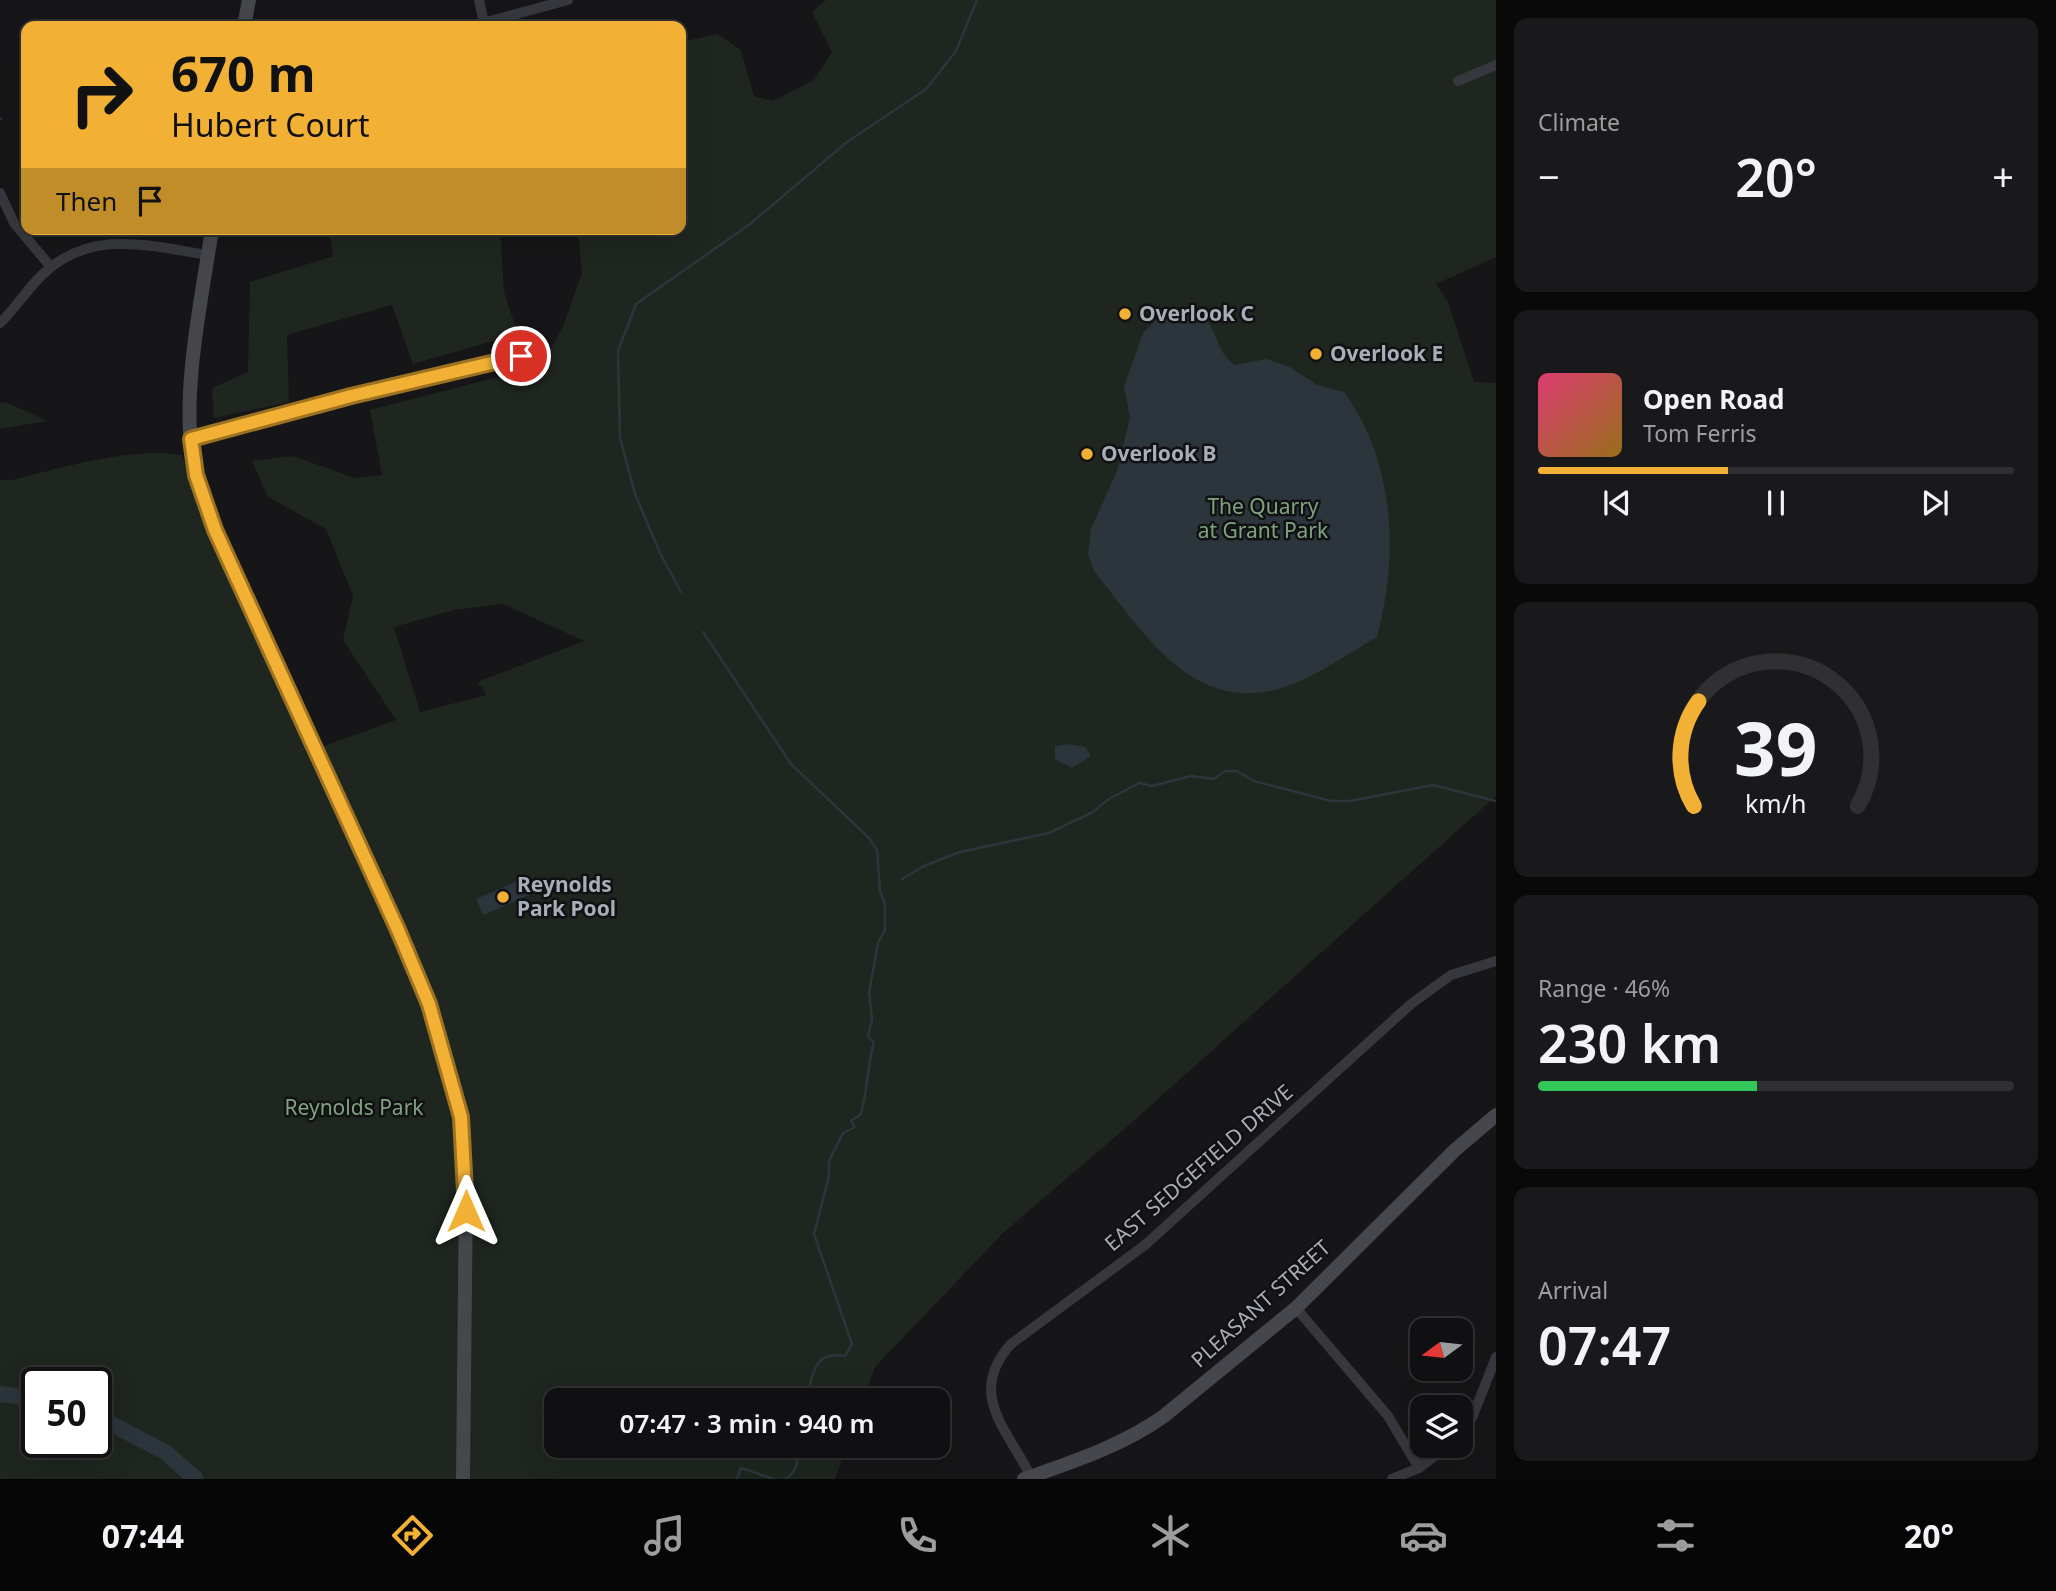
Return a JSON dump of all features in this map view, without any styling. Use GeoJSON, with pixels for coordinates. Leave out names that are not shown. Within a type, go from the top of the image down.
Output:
{"type":"FeatureCollection","features":[{"type":"Feature","properties":{"kind":"main road"},"geometry":{"type":"LineString","coordinates":[[245,21],[249,0]]}},
{"type":"Feature","properties":{"kind":"main road"},"geometry":{"type":"LineString","coordinates":[[211,235],[195,353],[191,439],[196,475],[215,530],[412,962],[456,1092],[465,1144],[466,1177],[463,1479]]}},
{"type":"Feature","properties":{"kind":"main road","name":"PLEASANT STREET"},"geometry":{"type":"LineString","coordinates":[[1029,1478],[1141,1433],[1296,1308],[1455,1150],[1496,1115]]}},
{"type":"Feature","properties":{"kind":"street"},"geometry":{"type":"LineString","coordinates":[[479,0],[484,21]]}},
{"type":"Feature","properties":{"kind":"street"},"geometry":{"type":"LineString","coordinates":[[491,21],[568,0]]}},
{"type":"Feature","properties":{"kind":"street"},"geometry":{"type":"LineString","coordinates":[[1458,80],[1496,65]]}},
{"type":"Feature","properties":{"kind":"street"},"geometry":{"type":"LineString","coordinates":[[0,193],[14,223],[21,231]]}},
{"type":"Feature","properties":{"kind":"street"},"geometry":{"type":"LineString","coordinates":[[24,235],[51,267]]}},
{"type":"Feature","properties":{"kind":"street"},"geometry":{"type":"LineString","coordinates":[[0,323],[51,267],[81,250],[107,242],[208,255]]}},
{"type":"Feature","properties":{"kind":"street"},"geometry":{"type":"LineString","coordinates":[[191,439],[351,396],[540,352]]}},
{"type":"Feature","properties":{"kind":"street","name":"EAST SEDGEFIELD DRIVE"},"geometry":{"type":"LineString","coordinates":[[1029,1478],[998,1421],[991,1400],[997,1362],[1011,1344],[1145,1245],[1411,1004],[1451,975],[1496,961]]}},
{"type":"Feature","properties":{"kind":"street"},"geometry":{"type":"LineString","coordinates":[[1296,1308],[1388,1416],[1419,1468]]}},
{"type":"Feature","properties":{"kind":"street"},"geometry":{"type":"LineString","coordinates":[[1473,1415],[1496,1357]]}},
{"type":"Feature","properties":{"kind":"street"},"geometry":{"type":"LineString","coordinates":[[1391,1479],[1419,1468],[1432,1458]]}},
{"type":"Feature","properties":{"kind":"green space"},"geometry":{"type":"Polygon","coordinates":[[[826,0],[1496,0],[1496,257],[1436,284],[1448,302],[1474,382],[1496,383],[1496,796],[1129,1125],[1003,1233],[875,1367],[867,1388],[544,1388],[544,1458],[843,1458],[835,1479],[0,1479],[0,480],[12,480],[119,456],[142,453],[182,455],[204,520],[310,756],[324,746],[396,720],[343,640],[353,596],[326,529],[268,497],[252,461],[293,456],[355,478],[382,475],[370,410],[541,366],[562,329],[582,273],[579,235],[686,235],[686,41],[717,34],[741,50],[754,96],[773,101],[814,80],[832,52],[812,12],[826,0]],[[503,604],[454,610],[394,627],[420,712],[486,695],[482,686],[477,684],[584,641],[503,604]]]}},
{"type":"Feature","properties":{"kind":"green space"},"geometry":{"type":"Polygon","coordinates":[[[330,235],[500,235],[504,292],[518,334],[413,364],[392,305],[287,335],[289,402],[214,418],[212,388],[248,372],[250,282],[333,256],[330,235]]]}},
{"type":"Feature","properties":{"kind":"green space"},"geometry":{"type":"Polygon","coordinates":[[[6,402],[47,421],[0,429],[0,403],[6,402]]]}},
{"type":"Feature","properties":{"kind":"shaded area"},"geometry":{"type":"Polygon","coordinates":[[[1172,312],[1202,314],[1224,354],[1235,365],[1266,359],[1290,367],[1317,385],[1344,392],[1361,419],[1374,448],[1383,479],[1390,542],[1384,606],[1377,637],[1293,684],[1259,693],[1228,691],[1201,682],[1177,666],[1154,645],[1094,571],[1088,554],[1091,529],[1117,471],[1130,417],[1124,387],[1143,333],[1160,316],[1172,312]]]}},
{"type":"Feature","properties":{"kind":"shaded area"},"geometry":{"type":"Polygon","coordinates":[[[1068,744],[1085,747],[1091,756],[1072,768],[1055,759],[1055,746],[1068,744]]]}},
{"type":"Feature","properties":{"kind":"shaded area","name":"Reynolds Park Pool"},"geometry":{"type":"Polygon","coordinates":[[[523,879],[529,895],[483,915],[476,899],[523,879]]]}},
{"type":"Feature","properties":{"kind":"waterway"},"geometry":{"type":"LineString","coordinates":[[681,592],[660,553],[635,494],[620,438],[618,351],[636,304],[750,224],[847,142],[926,89],[956,51],[977,0]]}},
{"type":"Feature","properties":{"kind":"waterway"},"geometry":{"type":"LineString","coordinates":[[703,632],[791,764],[869,838],[877,850],[880,891],[885,904],[885,930],[878,943],[869,993],[872,1019],[868,1036],[874,1043],[862,1111],[851,1121],[855,1127],[843,1133],[829,1161],[829,1176],[814,1234],[852,1344],[845,1356],[834,1355],[820,1361],[815,1367],[809,1388]]}},
{"type":"Feature","properties":{"kind":"waterway"},"geometry":{"type":"LineString","coordinates":[[902,879],[926,865],[960,852],[1049,833],[1093,812],[1109,799],[1139,783],[1152,786],[1191,776],[1214,779],[1225,771],[1237,771],[1254,781],[1331,801],[1350,801],[1433,785],[1496,801]]}},
{"type":"Feature","properties":{"kind":"waterway"},"geometry":{"type":"LineString","coordinates":[[0,1394],[21,1397]]}},
{"type":"Feature","properties":{"kind":"waterway"},"geometry":{"type":"LineString","coordinates":[[112,1424],[165,1452],[196,1479]]}},
{"type":"Feature","properties":{"kind":"waterway"},"geometry":{"type":"LineString","coordinates":[[785,1479],[795,1469],[798,1458]]}},
{"type":"Feature","properties":{"kind":"waterway"},"geometry":{"type":"LineString","coordinates":[[737,1479],[741,1468],[774,1479]]}},
{"type":"Feature","properties":{"kind":"place","name":"Overlook C"},"geometry":{"type":"Point","coordinates":[1125,314]}},
{"type":"Feature","properties":{"kind":"place","name":"Overlook E"},"geometry":{"type":"Point","coordinates":[1316,354]}},
{"type":"Feature","properties":{"kind":"place","name":"Overlook B"},"geometry":{"type":"Point","coordinates":[1087,454]}},
{"type":"Feature","properties":{"kind":"place","name":"Reynolds Park Pool"},"geometry":{"type":"Point","coordinates":[503,897]}},
{"type":"Feature","properties":{"kind":"route"},"geometry":{"type":"LineString","coordinates":[[466,1211],[465,1144],[461,1117],[429,1004],[398,930],[215,530],[196,475],[191,439],[351,396],[521,356]]}},
{"type":"Feature","properties":{"kind":"park label","name":"The Quarry at Grant Park"},"geometry":{"type":"Point","coordinates":[1263,519]}},
{"type":"Feature","properties":{"kind":"park label","name":"Reynolds Park"},"geometry":{"type":"Point","coordinates":[354,1108]}}]}
